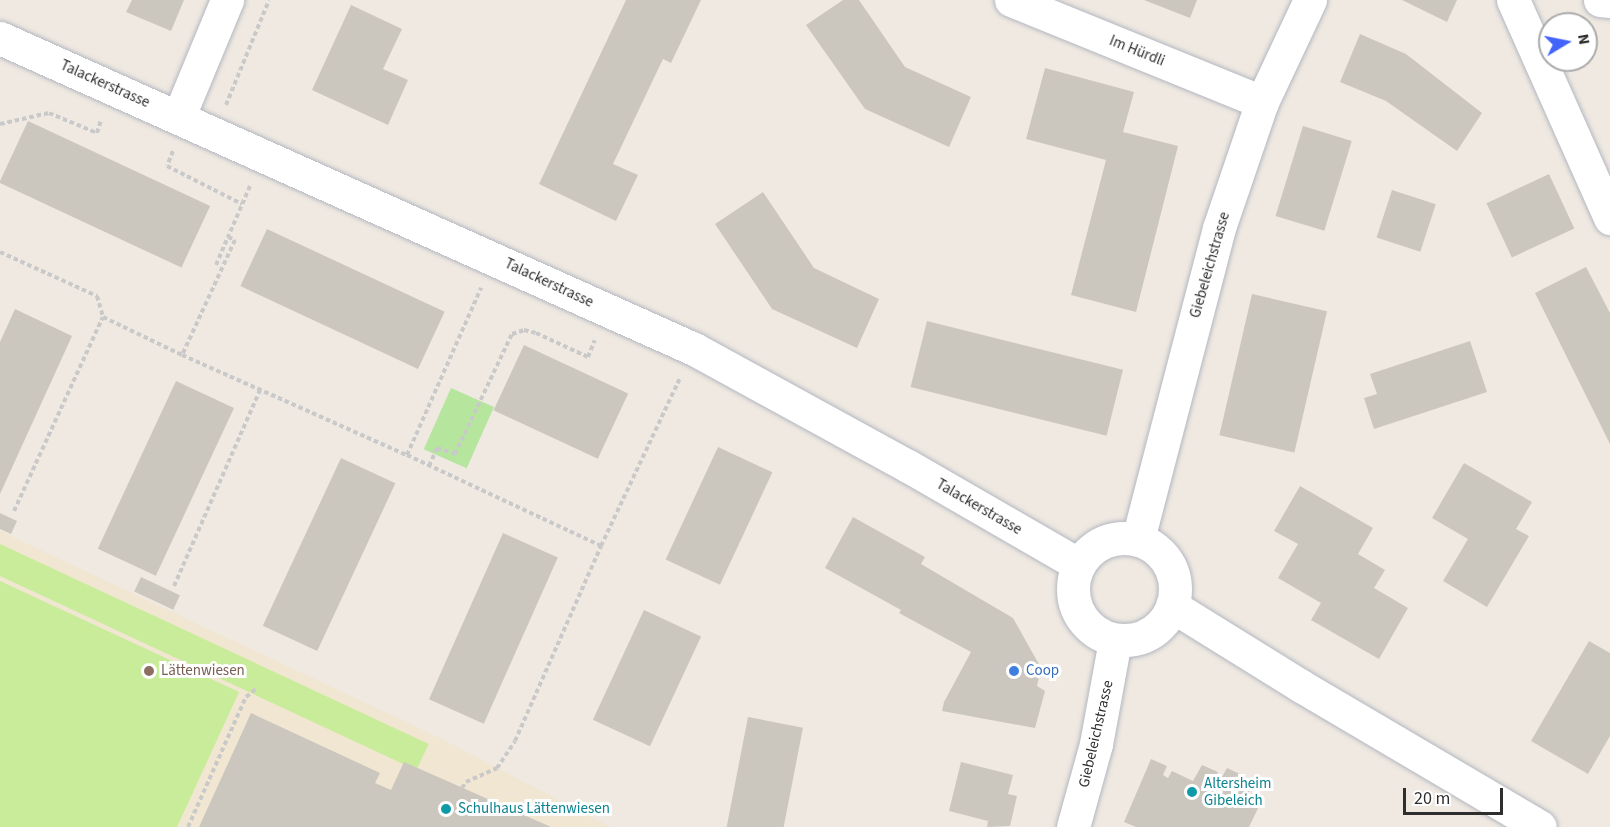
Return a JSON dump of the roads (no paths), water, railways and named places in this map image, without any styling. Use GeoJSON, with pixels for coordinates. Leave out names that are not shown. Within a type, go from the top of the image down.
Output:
{"type":"FeatureCollection","features":[{"type":"Feature","properties":{"kind":"street"},"geometry":{"type":"LineString","coordinates":[[178,129],[227,0]]}},
{"type":"Feature","properties":{"kind":"street","name":"Im Hürdli"},"geometry":{"type":"LineString","coordinates":[[1011,0],[1262,102]]}},
{"type":"Feature","properties":{"kind":"street","name":"Giebeleichstrasse"},"geometry":{"type":"LineString","coordinates":[[1138,539],[1219,228],[1262,102],[1310,0]]}},
{"type":"Feature","properties":{"kind":"street"},"geometry":{"type":"LineString","coordinates":[[1513,0],[1610,218]]}},
{"type":"Feature","properties":{"kind":"street"},"geometry":{"type":"LineString","coordinates":[[1600,0],[1610,1]]}},
{"type":"Feature","properties":{"kind":"street","name":"Talackerstrasse"},"geometry":{"type":"LineString","coordinates":[[0,38],[178,129],[214,132],[694,349],[908,466],[1078,564]]}},
{"type":"Feature","properties":{"kind":"street"},"geometry":{"type":"LineString","coordinates":[[1110,539],[1138,539],[1153,546],[1169,565],[1176,589],[1172,606],[1164,621],[1150,633],[1133,639],[1115,640],[1087,625],[1078,611],[1073,596],[1073,580],[1078,564],[1097,544],[1110,539]]}},
{"type":"Feature","properties":{"kind":"street"},"geometry":{"type":"LineString","coordinates":[[1172,606],[1301,686],[1540,827]]}},
{"type":"Feature","properties":{"kind":"street","name":"Giebeleichstrasse"},"geometry":{"type":"LineString","coordinates":[[1073,827],[1096,744],[1115,640]]}},
{"type":"Feature","properties":{"kind":"place","name":"Lättenwiesen"},"geometry":{"type":"Point","coordinates":[149,671]}},
{"type":"Feature","properties":{"kind":"place","name":"Coop"},"geometry":{"type":"Point","coordinates":[1014,671]}},
{"type":"Feature","properties":{"kind":"place","name":"Altersheim Gibeleich"},"geometry":{"type":"Point","coordinates":[1192,792]}},
{"type":"Feature","properties":{"kind":"place","name":"Schulhaus Lättenwiesen"},"geometry":{"type":"Point","coordinates":[446,809]}}]}
